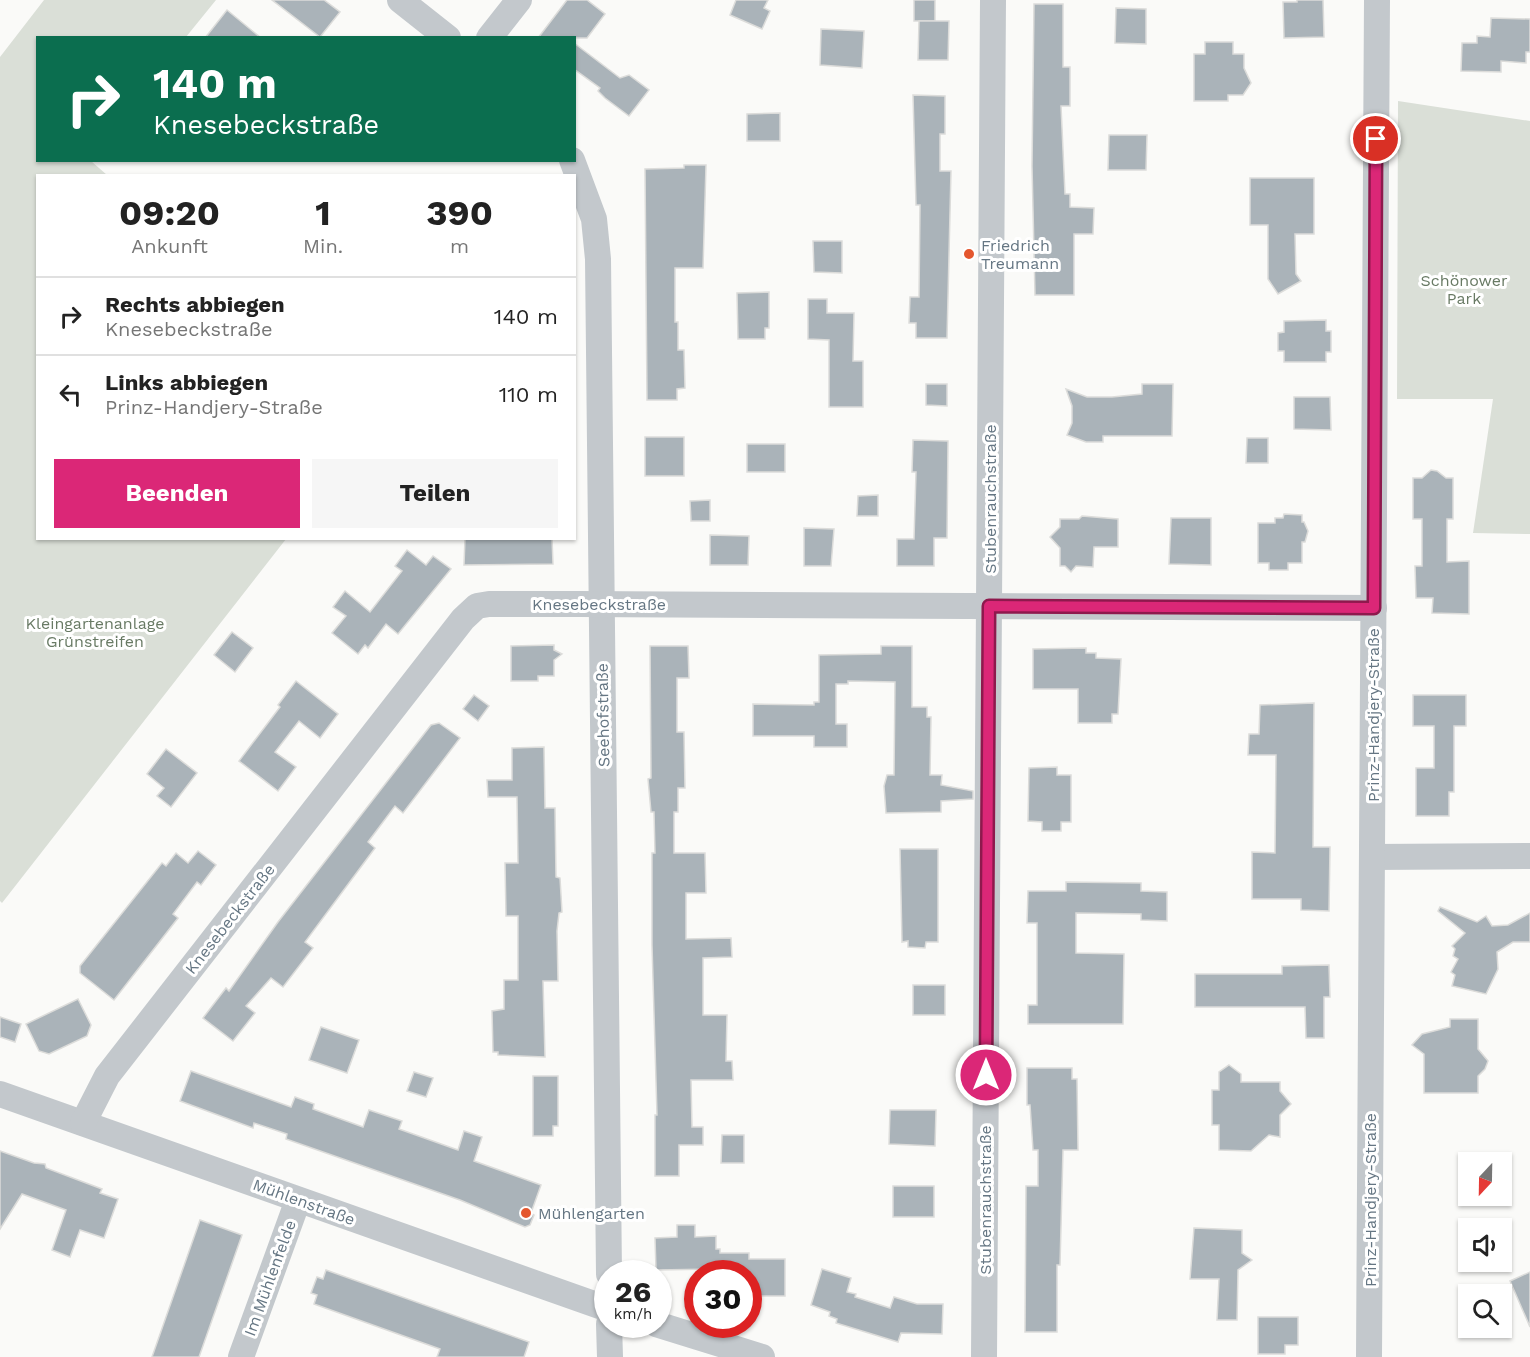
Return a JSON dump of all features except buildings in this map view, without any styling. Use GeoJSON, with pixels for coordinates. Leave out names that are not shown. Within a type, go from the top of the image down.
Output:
{"type":"FeatureCollection","features":[{"type":"Feature","properties":{"kind":"street"},"geometry":{"type":"LineString","coordinates":[[400,0],[445,36]]}},
{"type":"Feature","properties":{"kind":"street"},"geometry":{"type":"LineString","coordinates":[[491,36],[519,0]]}},
{"type":"Feature","properties":{"kind":"street","name":"Stubenrauchstraße"},"geometry":{"type":"LineString","coordinates":[[984,1357],[993,0]]}},
{"type":"Feature","properties":{"kind":"street","name":"Prinz-Handjery-Straße"},"geometry":{"type":"LineString","coordinates":[[1369,1357],[1377,0]]}},
{"type":"Feature","properties":{"kind":"street","name":"Seehofstraße"},"geometry":{"type":"LineString","coordinates":[[573,162],[588,198],[597,239],[609,1260]]}},
{"type":"Feature","properties":{"kind":"street","name":"Knesebeckstraße"},"geometry":{"type":"LineString","coordinates":[[83,1123],[107,1076],[471,609],[489,604],[1374,608]]}},
{"type":"Feature","properties":{"kind":"street"},"geometry":{"type":"LineString","coordinates":[[1372,857],[1530,856]]}},
{"type":"Feature","properties":{"kind":"street","name":"Mühlenstraße"},"geometry":{"type":"LineString","coordinates":[[0,1094],[594,1304]]}},
{"type":"Feature","properties":{"kind":"street","name":"Im Mühlenfelde"},"geometry":{"type":"LineString","coordinates":[[241,1357],[298,1200]]}},
{"type":"Feature","properties":{"kind":"street"},"geometry":{"type":"LineString","coordinates":[[672,1329],[762,1357]]}},
{"type":"Feature","properties":{"kind":"street"},"geometry":{"type":"LineString","coordinates":[[609,1338],[610,1357]]}},
{"type":"Feature","properties":{"kind":"green space","name":"Kleingartenanlage Grünstreifen"},"geometry":{"type":"Polygon","coordinates":[[[44,0],[216,0],[187,36],[36,36],[36,162],[92,162],[106,174],[36,174],[36,540],[285,540],[2,903],[0,901],[0,57],[44,0]]]}},
{"type":"Feature","properties":{"kind":"green space","name":"Schönower Park"},"geometry":{"type":"Polygon","coordinates":[[[1398,101],[1530,121],[1530,534],[1473,533],[1493,399],[1397,399],[1398,101]]]}},
{"type":"Feature","properties":{"kind":"place","name":"Friedrich Treumann"},"geometry":{"type":"Point","coordinates":[969,254]}},
{"type":"Feature","properties":{"kind":"place","name":"Mühlengarten"},"geometry":{"type":"Point","coordinates":[526,1213]}},
{"type":"Feature","properties":{"kind":"route"},"geometry":{"type":"LineString","coordinates":[[986,1075],[989,606],[1374,608],[1376,139]]}}]}
